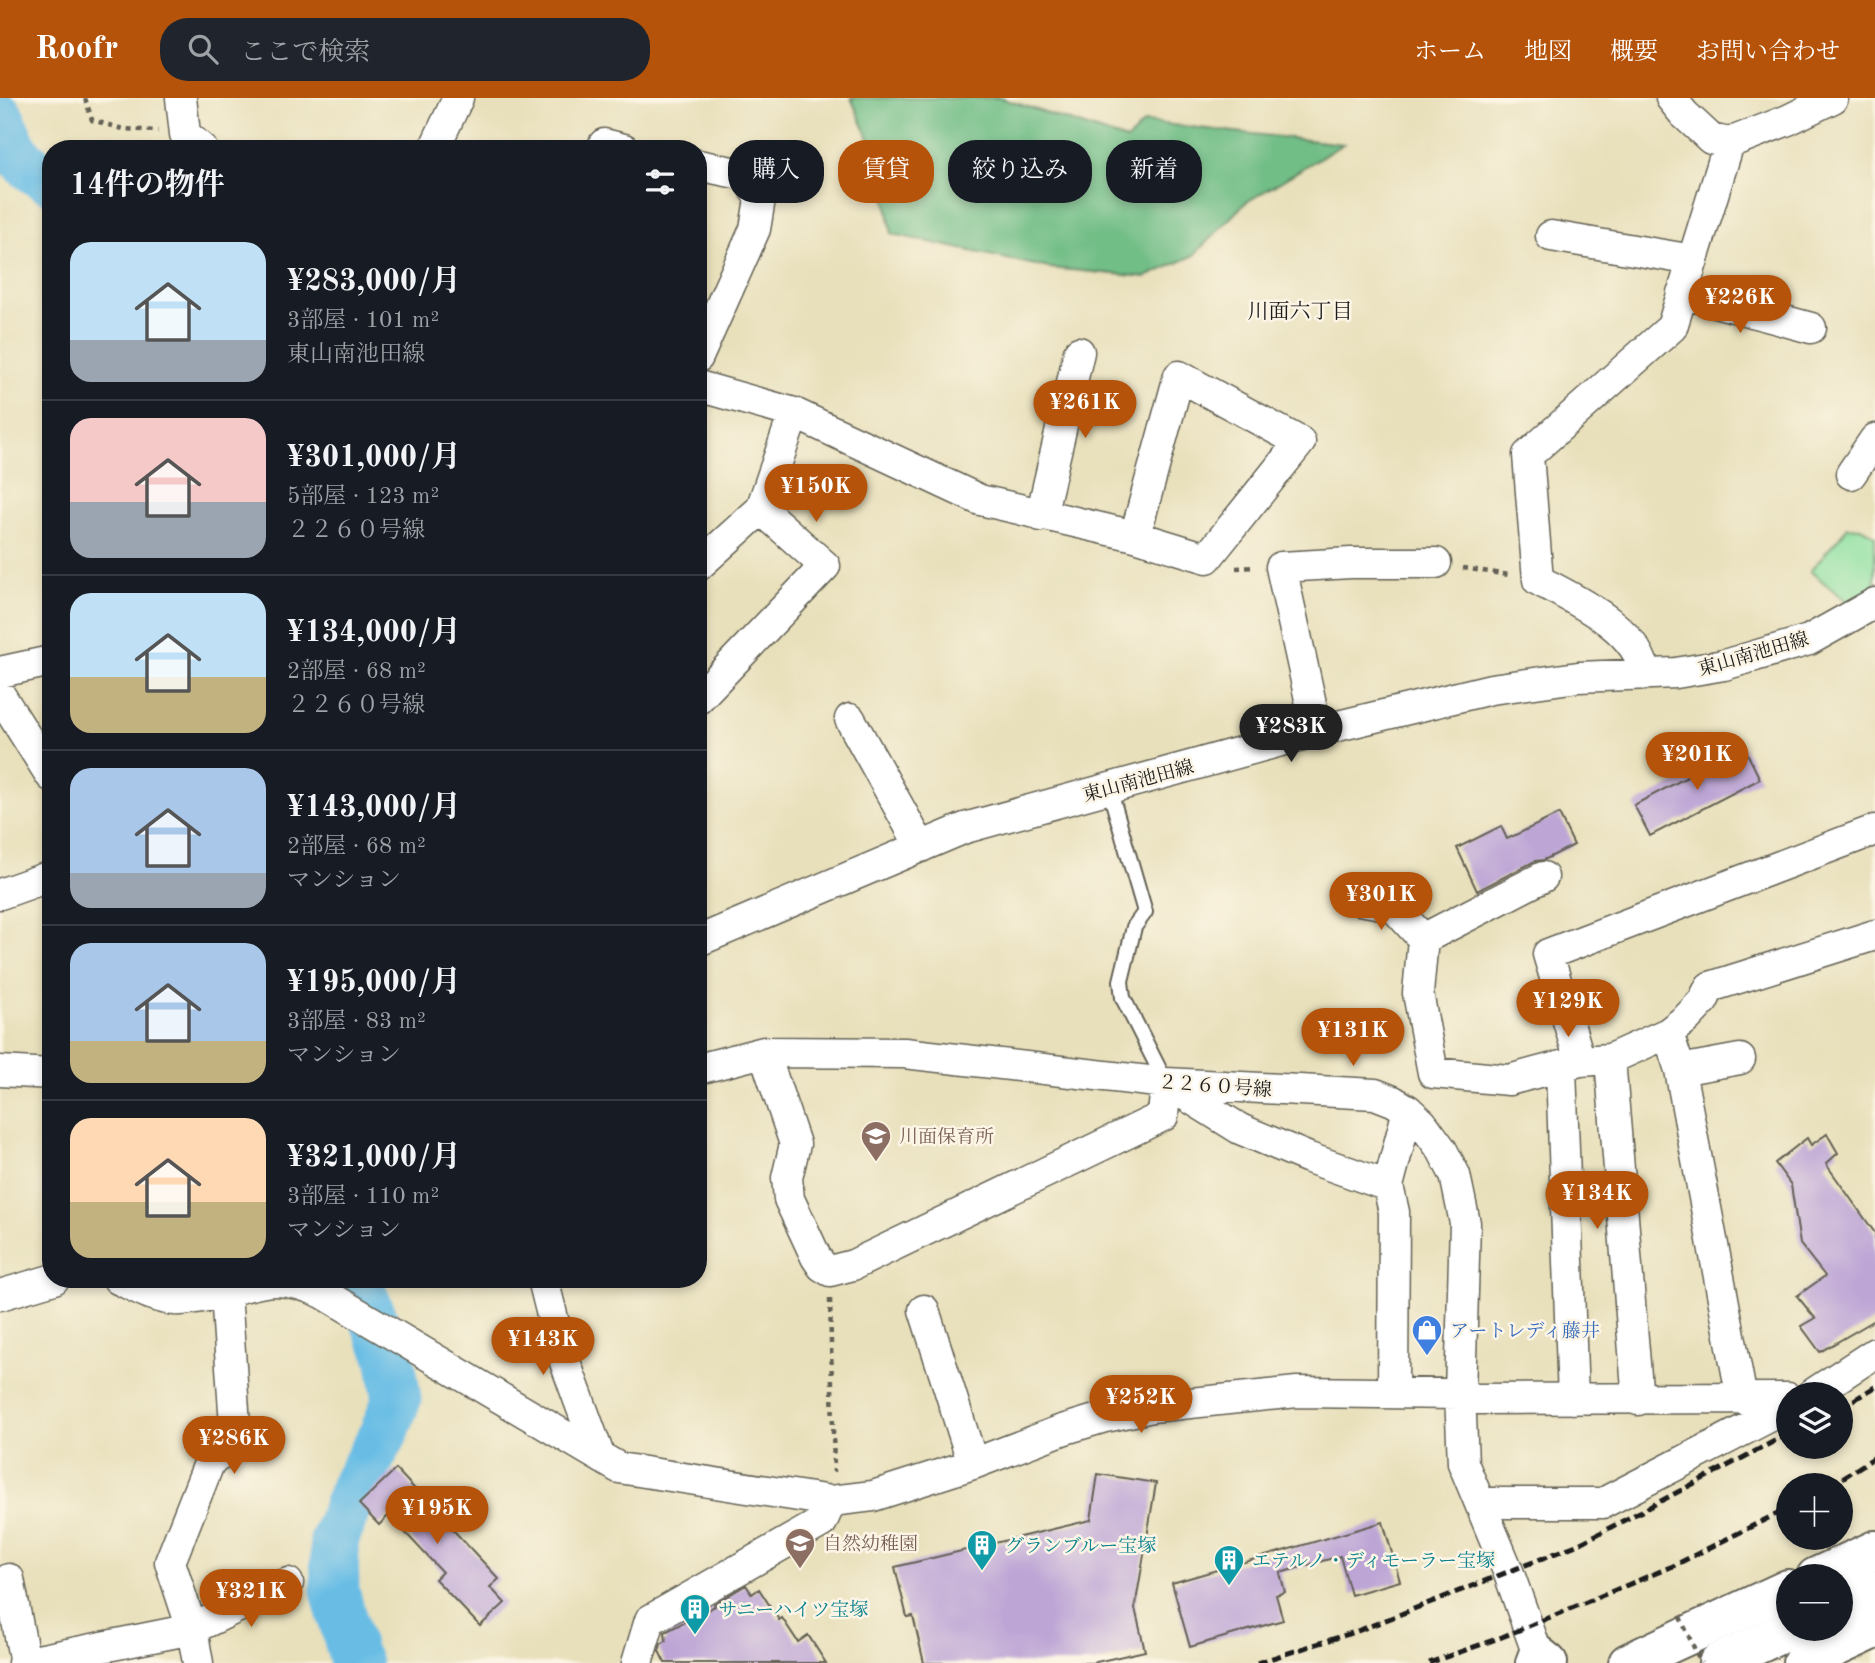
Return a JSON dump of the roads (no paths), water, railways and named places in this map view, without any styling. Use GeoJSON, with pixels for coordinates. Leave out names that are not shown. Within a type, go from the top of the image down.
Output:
{"type":"FeatureCollection","features":[{"type":"Feature","properties":{"kind":"main road"},"geometry":{"type":"LineString","coordinates":[[1844,1564],[1875,1550]]}},
{"type":"Feature","properties":{"kind":"main road"},"geometry":{"type":"LineString","coordinates":[[1853,1600],[1875,1590]]}},
{"type":"Feature","properties":{"kind":"main road"},"geometry":{"type":"LineString","coordinates":[[1628,1663],[1776,1595]]}},
{"type":"Feature","properties":{"kind":"main road"},"geometry":{"type":"LineString","coordinates":[[1802,1663],[1875,1629]]}},
{"type":"Feature","properties":{"kind":"main road"},"geometry":{"type":"LineString","coordinates":[[1718,1663],[1776,1636]]}},
{"type":"Feature","properties":{"kind":"street"},"geometry":{"type":"LineString","coordinates":[[181,98],[193,140]]}},
{"type":"Feature","properties":{"kind":"street"},"geometry":{"type":"LineString","coordinates":[[438,140],[458,98]]}},
{"type":"Feature","properties":{"kind":"street"},"geometry":{"type":"LineString","coordinates":[[1671,98],[1711,139],[1729,143],[1788,120],[1833,98]]}},
{"type":"Feature","properties":{"kind":"street"},"geometry":{"type":"LineString","coordinates":[[1645,675],[1639,653],[1613,626],[1598,613],[1538,580],[1528,455],[1672,327],[1729,143]]}},
{"type":"Feature","properties":{"kind":"street"},"geometry":{"type":"LineString","coordinates":[[707,167],[746,175],[760,199],[755,229],[707,337]]}},
{"type":"Feature","properties":{"kind":"street"},"geometry":{"type":"LineString","coordinates":[[1551,236],[1693,260]]}},
{"type":"Feature","properties":{"kind":"street"},"geometry":{"type":"LineString","coordinates":[[1682,293],[1811,328]]}},
{"type":"Feature","properties":{"kind":"street"},"geometry":{"type":"LineString","coordinates":[[1041,516],[1079,352]]}},
{"type":"Feature","properties":{"kind":"street"},"geometry":{"type":"LineString","coordinates":[[707,389],[794,413],[980,500],[1135,536],[1207,558],[1300,442],[1179,376],[1135,536]]}},
{"type":"Feature","properties":{"kind":"street"},"geometry":{"type":"LineString","coordinates":[[707,558],[761,509],[794,413]]}},
{"type":"Feature","properties":{"kind":"street"},"geometry":{"type":"LineString","coordinates":[[1851,474],[1875,439]]}},
{"type":"Feature","properties":{"kind":"street"},"geometry":{"type":"LineString","coordinates":[[707,690],[825,566],[761,509]]}},
{"type":"Feature","properties":{"kind":"street"},"geometry":{"type":"LineString","coordinates":[[1317,731],[1280,567],[1351,563],[1436,563]]}},
{"type":"Feature","properties":{"kind":"street","name":"東山南池田線"},"geometry":{"type":"LineString","coordinates":[[707,936],[965,828],[1317,731],[1491,689],[1578,677],[1676,673],[1724,665],[1809,640],[1875,603]]}},
{"type":"Feature","properties":{"kind":"street"},"geometry":{"type":"LineString","coordinates":[[0,672],[42,663]]}},
{"type":"Feature","properties":{"kind":"street"},"geometry":{"type":"LineString","coordinates":[[0,695],[42,762]]}},
{"type":"Feature","properties":{"kind":"street"},"geometry":{"type":"LineString","coordinates":[[850,719],[921,846]]}},
{"type":"Feature","properties":{"kind":"street"},"geometry":{"type":"LineString","coordinates":[[1573,1399],[1570,1064],[1548,954],[1875,830]]}},
{"type":"Feature","properties":{"kind":"street"},"geometry":{"type":"LineString","coordinates":[[1423,939],[1543,877]]}},
{"type":"Feature","properties":{"kind":"street"},"geometry":{"type":"LineString","coordinates":[[1,896],[42,880]]}},
{"type":"Feature","properties":{"kind":"street"},"geometry":{"type":"LineString","coordinates":[[1354,899],[1393,906],[1423,939],[1418,993],[1433,1073],[1388,1186],[1394,1212],[1393,1392]]}},
{"type":"Feature","properties":{"kind":"street"},"geometry":{"type":"LineString","coordinates":[[1433,1073],[1509,1080],[1570,1064],[1609,1059],[1668,1033],[1703,1001],[1710,987],[1875,935]]}},
{"type":"Feature","properties":{"kind":"street"},"geometry":{"type":"LineString","coordinates":[[1668,1033],[1680,1070],[1742,1399]]}},
{"type":"Feature","properties":{"kind":"street"},"geometry":{"type":"LineString","coordinates":[[764,1052],[795,1144],[787,1178],[789,1199],[816,1257],[822,1266],[830,1271],[853,1265],[1163,1116],[1166,1083],[1240,1129],[1309,1158],[1388,1186]]}},
{"type":"Feature","properties":{"kind":"street","name":"２２６０号線"},"geometry":{"type":"LineString","coordinates":[[707,1067],[764,1052],[904,1053],[1166,1083],[1375,1094],[1393,1101],[1415,1117],[1442,1150],[1455,1175],[1465,1223],[1460,1394],[1463,1463],[1481,1503],[1540,1660]]}},
{"type":"Feature","properties":{"kind":"street"},"geometry":{"type":"LineString","coordinates":[[1609,1059],[1638,1400]]}},
{"type":"Feature","properties":{"kind":"street"},"geometry":{"type":"LineString","coordinates":[[1680,1070],[1740,1059]]}},
{"type":"Feature","properties":{"kind":"street"},"geometry":{"type":"LineString","coordinates":[[0,1071],[42,1073]]}},
{"type":"Feature","properties":{"kind":"street"},"geometry":{"type":"LineString","coordinates":[[0,1294],[42,1282]]}},
{"type":"Feature","properties":{"kind":"street"},"geometry":{"type":"LineString","coordinates":[[138,1288],[155,1296],[177,1301],[226,1293],[239,1288]]}},
{"type":"Feature","properties":{"kind":"street"},"geometry":{"type":"LineString","coordinates":[[310,1288],[619,1468],[831,1501],[873,1496],[973,1464],[1062,1430],[1152,1407],[1297,1392],[1460,1394],[1476,1399],[1776,1398]]}},
{"type":"Feature","properties":{"kind":"street"},"geometry":{"type":"LineString","coordinates":[[545,1288],[561,1351],[599,1455]]}},
{"type":"Feature","properties":{"kind":"street"},"geometry":{"type":"LineString","coordinates":[[198,1663],[192,1629],[170,1562],[210,1461],[236,1440],[226,1293]]}},
{"type":"Feature","properties":{"kind":"street"},"geometry":{"type":"LineString","coordinates":[[924,1310],[973,1464]]}},
{"type":"Feature","properties":{"kind":"street"},"geometry":{"type":"LineString","coordinates":[[1831,1382],[1875,1353]]}},
{"type":"Feature","properties":{"kind":"street"},"geometry":{"type":"LineString","coordinates":[[1481,1503],[1603,1503],[1776,1413]]}},
{"type":"Feature","properties":{"kind":"street"},"geometry":{"type":"LineString","coordinates":[[636,1663],[650,1620],[822,1522],[831,1501]]}},
{"type":"Feature","properties":{"kind":"street"},"geometry":{"type":"LineString","coordinates":[[9,1579],[24,1663],[192,1629],[288,1583]]}},
{"type":"Feature","properties":{"kind":"lane"},"geometry":{"type":"LineString","coordinates":[[1110,788],[1145,912],[1134,927],[1124,962],[1121,981],[1123,998],[1166,1083]]}},
{"type":"Feature","properties":{"kind":"waterway"},"geometry":{"type":"LineString","coordinates":[[0,117],[18,155],[42,174]]}},
{"type":"Feature","properties":{"kind":"waterway"},"geometry":{"type":"LineString","coordinates":[[357,1663],[353,1658],[335,1591],[334,1541],[355,1486],[383,1435],[397,1399],[390,1356],[358,1288]]}},
{"type":"Feature","properties":{"kind":"railway"},"geometry":{"type":"LineString","coordinates":[[1853,1401],[1875,1387]]}},
{"type":"Feature","properties":{"kind":"railway"},"geometry":{"type":"LineString","coordinates":[[1257,1663],[1355,1632],[1579,1544],[1776,1440]]}},
{"type":"Feature","properties":{"kind":"railway"},"geometry":{"type":"LineString","coordinates":[[1850,1473],[1875,1457]]}},
{"type":"Feature","properties":{"kind":"railway"},"geometry":{"type":"LineString","coordinates":[[1429,1663],[1502,1637],[1673,1566],[1776,1514]]}},
{"type":"Feature","properties":{"kind":"place","name":"川面保育所"},"geometry":{"type":"Point","coordinates":[876,1163]}},
{"type":"Feature","properties":{"kind":"place","name":"アートレディ藤井"},"geometry":{"type":"Point","coordinates":[1427,1357]}},
{"type":"Feature","properties":{"kind":"place","name":"自然幼稚園"},"geometry":{"type":"Point","coordinates":[800,1570]}},
{"type":"Feature","properties":{"kind":"place","name":"グランブルー宝塚"},"geometry":{"type":"Point","coordinates":[982,1572]}},
{"type":"Feature","properties":{"kind":"place","name":"エテルノ・ディモーラー宝塚"},"geometry":{"type":"Point","coordinates":[1229,1587]}},
{"type":"Feature","properties":{"kind":"place","name":"サニーハイツ宝塚"},"geometry":{"type":"Point","coordinates":[695,1636]}},
{"type":"Feature","properties":{"kind":"district","name":"川面六丁目"},"geometry":{"type":"Point","coordinates":[1300,311]}}]}
